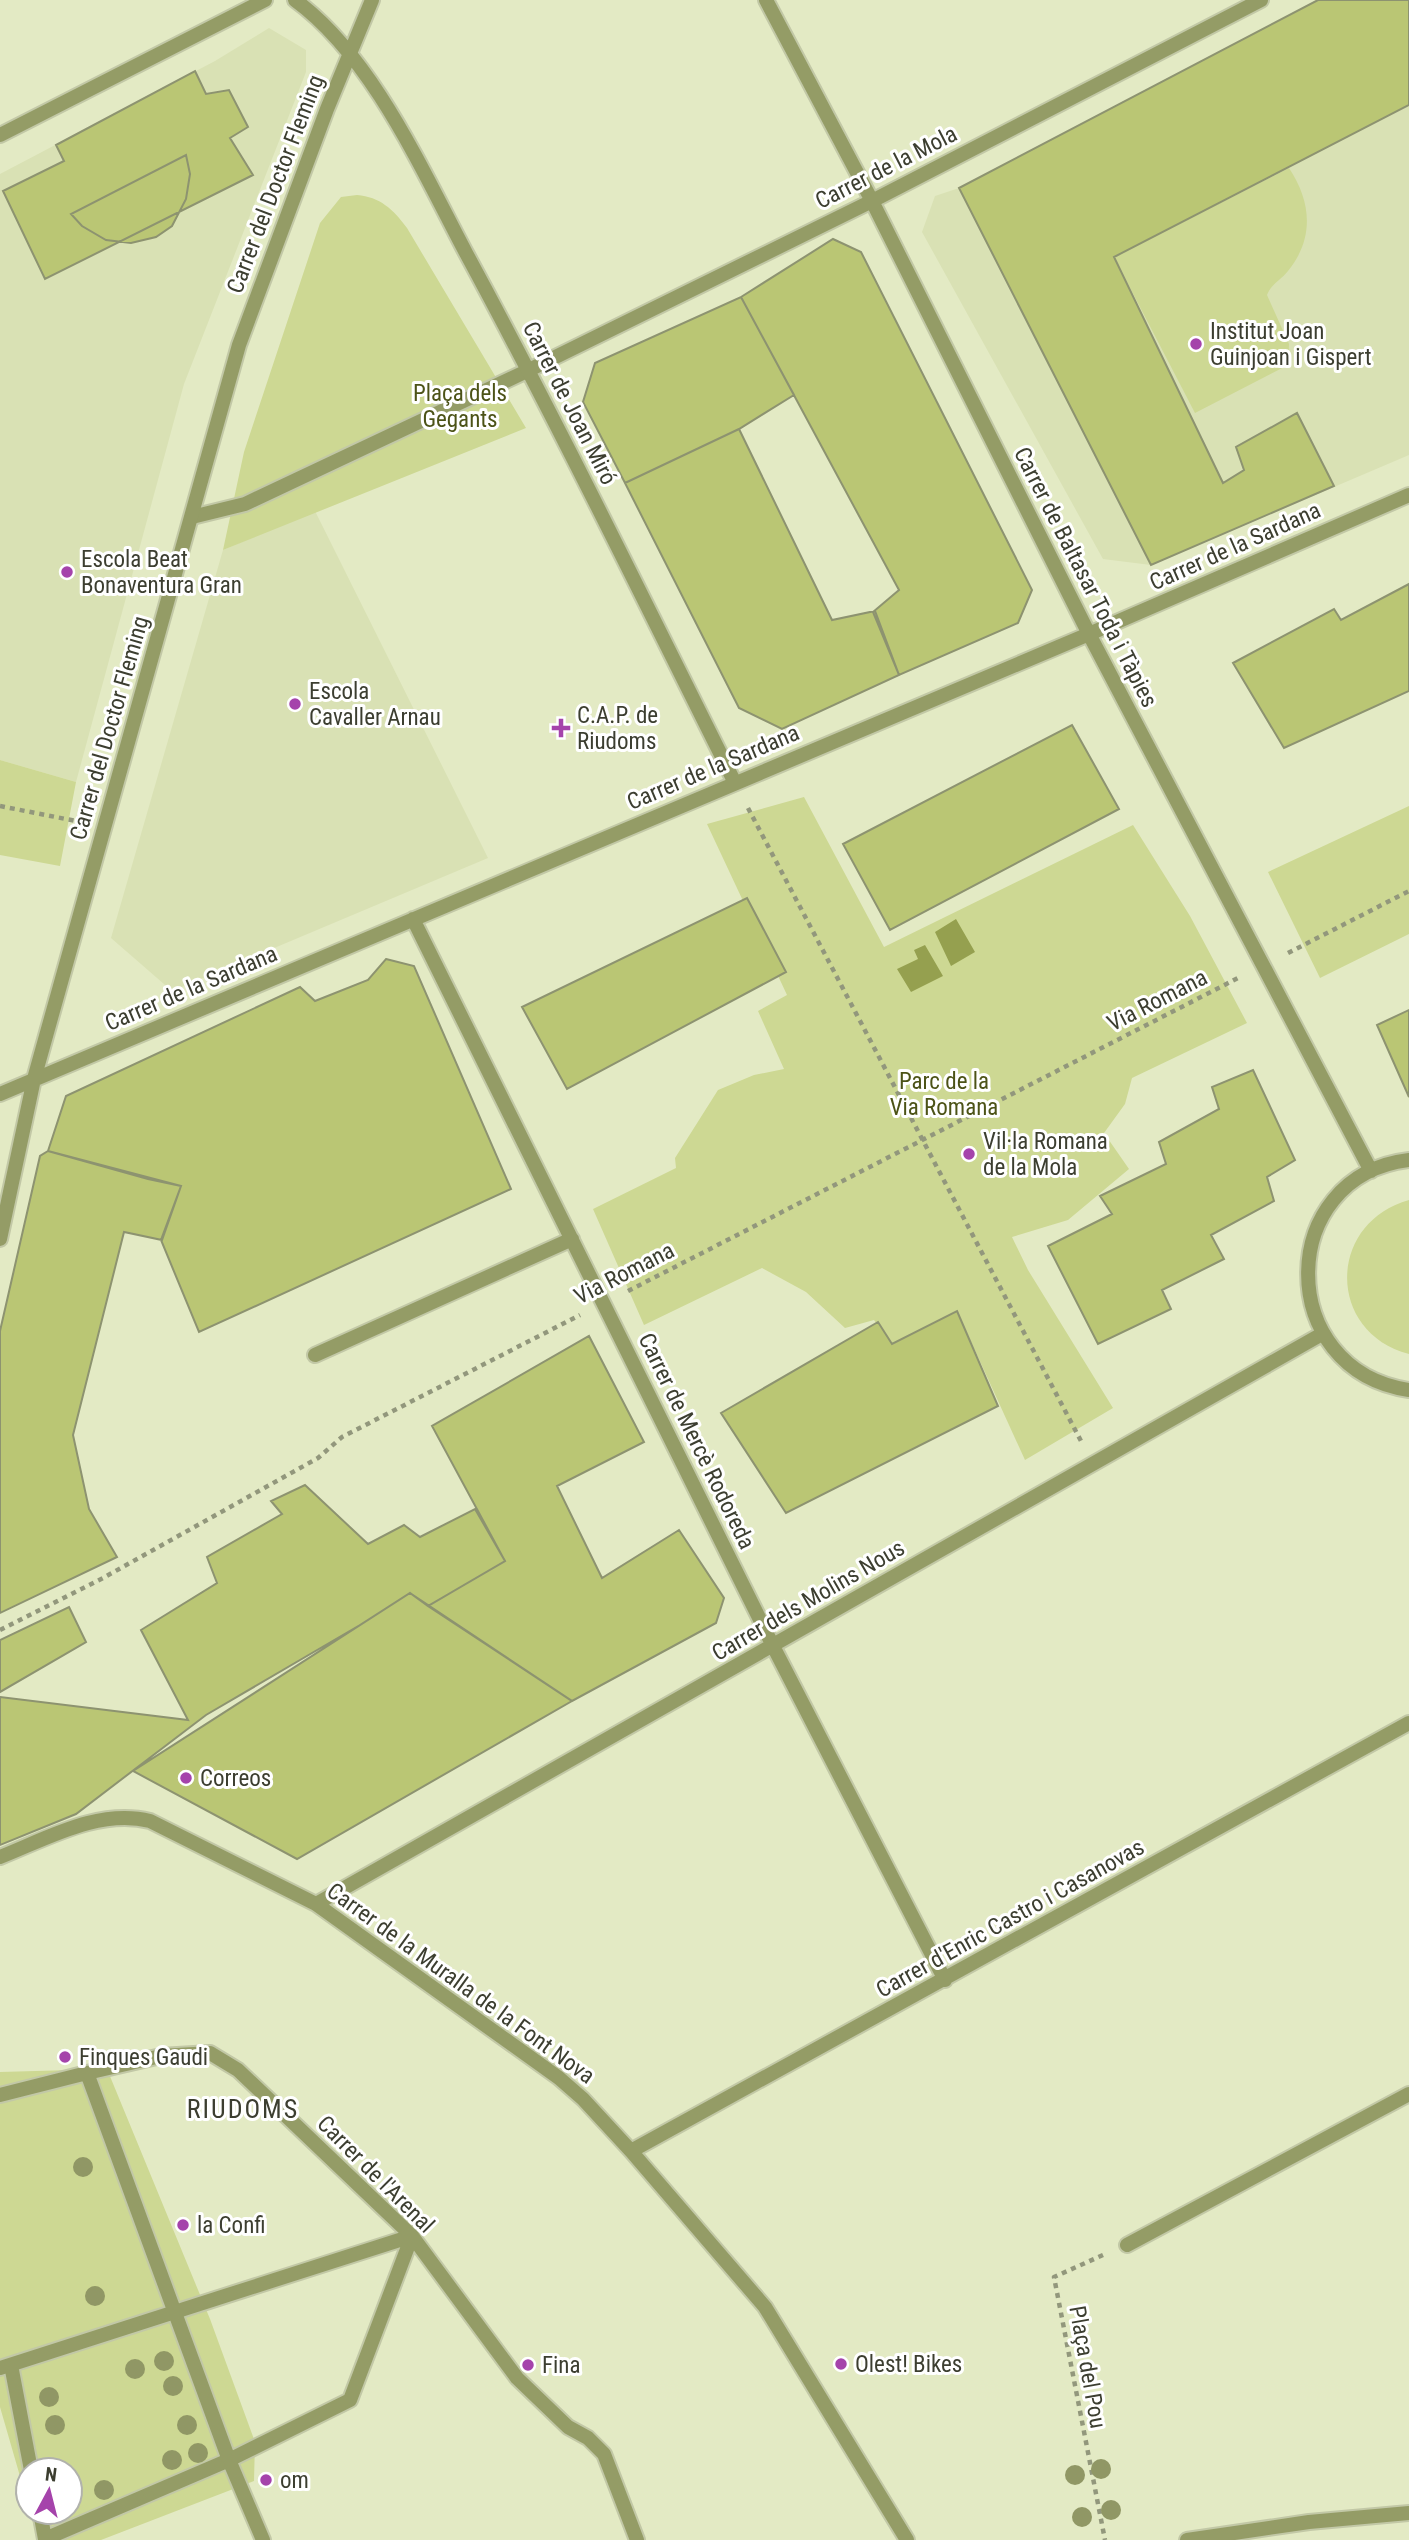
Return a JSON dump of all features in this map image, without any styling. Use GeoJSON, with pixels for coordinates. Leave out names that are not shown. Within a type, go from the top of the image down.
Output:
{"type":"FeatureCollection","features":[{"type":"Feature","properties":{"kind":"street"},"geometry":{"type":"LineString","coordinates":[[0,135],[265,0]]}},
{"type":"Feature","properties":{"kind":"street","name":"Carrer de Joan Miró"},"geometry":{"type":"LineString","coordinates":[[295,0],[320,18],[387,106],[529,370],[734,783]]}},
{"type":"Feature","properties":{"kind":"street","name":"Carrer del Doctor Fleming"},"geometry":{"type":"LineString","coordinates":[[0,1239],[34,1079],[239,345],[372,0]]}},
{"type":"Feature","properties":{"kind":"street","name":"Carrer de Baltasar Toda i Tàpies"},"geometry":{"type":"LineString","coordinates":[[766,0],[872,201],[1089,634],[1371,1171]]}},
{"type":"Feature","properties":{"kind":"street","name":"Carrer de la Mola"},"geometry":{"type":"LineString","coordinates":[[192,517],[245,504],[529,370],[872,201],[1261,0]]}},
{"type":"Feature","properties":{"kind":"street","name":"Carrer de la Sardana"},"geometry":{"type":"LineString","coordinates":[[0,1094],[1089,634],[1409,495]]}},
{"type":"Feature","properties":{"kind":"street","name":"Carrer de Mercè Rodoreda"},"geometry":{"type":"LineString","coordinates":[[413,919],[773,1646],[944,1980]]}},
{"type":"Feature","properties":{"kind":"street"},"geometry":{"type":"LineString","coordinates":[[1409,1160],[1371,1171],[1348,1186],[1330,1205],[1312,1242],[1307,1282],[1311,1309],[1322,1334],[1340,1357],[1363,1375],[1390,1387],[1409,1390]]}},
{"type":"Feature","properties":{"kind":"street"},"geometry":{"type":"LineString","coordinates":[[316,1355],[572,1239]]}},
{"type":"Feature","properties":{"kind":"street","name":"Carrer dels Molins Nous"},"geometry":{"type":"LineString","coordinates":[[316,1904],[1322,1334]]}},
{"type":"Feature","properties":{"kind":"street","name":"Carrer d'Enric Castro i Casanovas"},"geometry":{"type":"LineString","coordinates":[[631,2151],[1409,1723]]}},
{"type":"Feature","properties":{"kind":"street","name":"Carrer de la Muralla de la Font Nova"},"geometry":{"type":"LineString","coordinates":[[0,1857],[82,1825],[132,1816],[162,1827],[316,1904],[559,2078],[631,2151],[765,2307],[907,2540]]}},
{"type":"Feature","properties":{"kind":"street","name":"Carrer de l'Arenal"},"geometry":{"type":"LineString","coordinates":[[0,2095],[162,2056],[210,2053],[239,2070],[412,2236],[517,2378],[568,2427],[588,2438],[604,2454],[637,2540]]}},
{"type":"Feature","properties":{"kind":"street"},"geometry":{"type":"LineString","coordinates":[[88,2073],[178,2313],[229,2460],[263,2540]]}},
{"type":"Feature","properties":{"kind":"street"},"geometry":{"type":"LineString","coordinates":[[1126,2245],[1409,2094]]}},
{"type":"Feature","properties":{"kind":"street"},"geometry":{"type":"LineString","coordinates":[[28,2456],[5,2367],[412,2236]]}},
{"type":"Feature","properties":{"kind":"street"},"geometry":{"type":"LineString","coordinates":[[45,2540],[229,2460],[350,2400],[412,2236]]}},
{"type":"Feature","properties":{"kind":"street"},"geometry":{"type":"LineString","coordinates":[[1187,2540],[1309,2522],[1409,2513]]}},
{"type":"Feature","properties":{"kind":"path"},"geometry":{"type":"LineString","coordinates":[[734,783],[1093,1464]]}},
{"type":"Feature","properties":{"kind":"path"},"geometry":{"type":"LineString","coordinates":[[0,806],[105,827]]}},
{"type":"Feature","properties":{"kind":"path","name":"Via Romana"},"geometry":{"type":"LineString","coordinates":[[0,1630],[103,1578],[318,1458],[342,1437],[1409,891]]}},
{"type":"Feature","properties":{"kind":"path","name":"Plaça del Pou"},"geometry":{"type":"LineString","coordinates":[[1105,2540],[1054,2277],[1126,2245]]}},
{"type":"Feature","properties":{"kind":"shaded area","name":"Institut Joan Guinjoan i Gispert"},"geometry":{"type":"Polygon","coordinates":[[[1318,0],[1409,0],[1409,455],[1151,565],[1103,559],[922,232],[935,196],[959,188],[1318,0]]]}},
{"type":"Feature","properties":{"kind":"shaded area","name":"Escola Beat Bonaventura Gran"},"geometry":{"type":"Polygon","coordinates":[[[269,28],[306,50],[306,72],[184,384],[76,782],[0,760],[0,174],[215,61],[269,28]]]}},
{"type":"Feature","properties":{"kind":"shaded area","name":"Escola Cavaller Arnau"},"geometry":{"type":"Polygon","coordinates":[[[315,511],[488,858],[172,991],[111,938],[223,550],[315,511]]]}},
{"type":"Feature","properties":{"kind":"shaded area"},"geometry":{"type":"Polygon","coordinates":[[[956,919],[975,952],[951,966],[935,932],[956,919]]]}},
{"type":"Feature","properties":{"kind":"shaded area"},"geometry":{"type":"Polygon","coordinates":[[[925,945],[943,976],[911,992],[897,969],[918,959],[914,950],[925,945]]]}},
{"type":"Feature","properties":{"kind":"green space"},"geometry":{"type":"Polygon","coordinates":[[[1289,168],[1302,193],[1307,220],[1306,233],[1297,258],[1267,295],[1289,344],[1288,365],[1195,413],[1114,257],[1289,168]]]}},
{"type":"Feature","properties":{"kind":"green space","name":"Plaça dels Gegants"},"geometry":{"type":"Polygon","coordinates":[[[357,195],[373,198],[385,205],[407,228],[526,428],[223,550],[244,452],[320,223],[341,197],[357,195]]]}},
{"type":"Feature","properties":{"kind":"green space"},"geometry":{"type":"Polygon","coordinates":[[[0,760],[76,782],[60,866],[0,855],[0,760]]]}},
{"type":"Feature","properties":{"kind":"green space","name":"Parc de la Via Romana"},"geometry":{"type":"Polygon","coordinates":[[[804,797],[884,947],[1133,825],[1190,916],[1247,1023],[1132,1078],[1125,1104],[1104,1133],[1129,1169],[1068,1220],[1012,1237],[1028,1270],[1113,1408],[1025,1460],[957,1311],[892,1344],[874,1320],[845,1328],[806,1292],[762,1268],[644,1325],[593,1209],[676,1168],[675,1158],[718,1090],[754,1075],[784,1069],[758,1011],[787,995],[707,824],[804,797]]]}},
{"type":"Feature","properties":{"kind":"green space"},"geometry":{"type":"Polygon","coordinates":[[[1409,806],[1409,934],[1320,978],[1268,872],[1409,806]]]}},
{"type":"Feature","properties":{"kind":"green space"},"geometry":{"type":"Polygon","coordinates":[[[1409,1200],[1409,1354],[1382,1342],[1362,1324],[1351,1302],[1347,1277],[1351,1253],[1363,1231],[1382,1212],[1409,1200]]]}},
{"type":"Feature","properties":{"kind":"green space"},"geometry":{"type":"Polygon","coordinates":[[[107,2069],[210,2319],[255,2442],[254,2481],[101,2540],[38,2540],[34,2526],[84,2526],[84,2456],[14,2456],[0,2407],[0,2072],[107,2069]]]}},
{"type":"Feature","properties":{"kind":"building"},"geometry":{"type":"Polygon","coordinates":[[[1318,0],[1409,0],[1409,105],[1114,257],[1223,483],[1244,470],[1236,447],[1297,413],[1334,486],[1151,565],[959,188],[1318,0]]]}},
{"type":"Feature","properties":{"kind":"building"},"geometry":{"type":"Polygon","coordinates":[[[195,71],[206,94],[229,90],[248,127],[230,138],[253,175],[45,279],[3,191],[64,161],[56,145],[195,71]]]}},
{"type":"Feature","properties":{"kind":"building"},"geometry":{"type":"Polygon","coordinates":[[[186,155],[190,174],[186,199],[172,226],[156,237],[131,243],[106,240],[82,226],[71,214],[186,155]]]}},
{"type":"Feature","properties":{"kind":"building"},"geometry":{"type":"Polygon","coordinates":[[[833,239],[861,252],[1032,590],[1018,623],[899,675],[873,612],[899,590],[741,297],[833,239]]]}},
{"type":"Feature","properties":{"kind":"building"},"geometry":{"type":"Polygon","coordinates":[[[741,297],[794,395],[739,429],[625,483],[583,402],[595,363],[741,297]]]}},
{"type":"Feature","properties":{"kind":"building"},"geometry":{"type":"Polygon","coordinates":[[[739,429],[832,620],[875,611],[899,675],[782,729],[739,708],[625,483],[739,429]]]}},
{"type":"Feature","properties":{"kind":"building"},"geometry":{"type":"Polygon","coordinates":[[[1409,584],[1409,691],[1284,748],[1233,663],[1334,609],[1341,620],[1409,584]]]}},
{"type":"Feature","properties":{"kind":"building"},"geometry":{"type":"Polygon","coordinates":[[[1072,725],[1119,809],[890,930],[843,844],[1072,725]]]}},
{"type":"Feature","properties":{"kind":"building"},"geometry":{"type":"Polygon","coordinates":[[[747,898],[786,972],[567,1089],[522,1007],[747,898]]]}},
{"type":"Feature","properties":{"kind":"building"},"geometry":{"type":"Polygon","coordinates":[[[386,959],[414,966],[511,1189],[199,1332],[161,1240],[181,1186],[48,1151],[66,1096],[300,987],[315,1001],[368,980],[386,959]]]}},
{"type":"Feature","properties":{"kind":"building"},"geometry":{"type":"Polygon","coordinates":[[[1409,1010],[1409,1097],[1377,1025],[1409,1010]]]}},
{"type":"Feature","properties":{"kind":"building"},"geometry":{"type":"Polygon","coordinates":[[[1253,1070],[1295,1160],[1267,1177],[1274,1201],[1211,1235],[1224,1259],[1162,1290],[1171,1309],[1098,1344],[1048,1246],[1112,1214],[1100,1196],[1166,1164],[1159,1142],[1219,1109],[1212,1087],[1253,1070]]]}},
{"type":"Feature","properties":{"kind":"building"},"geometry":{"type":"Polygon","coordinates":[[[48,1151],[181,1186],[162,1240],[124,1232],[73,1435],[89,1509],[117,1557],[0,1613],[0,1331],[40,1156],[48,1151]]]}},
{"type":"Feature","properties":{"kind":"building"},"geometry":{"type":"Polygon","coordinates":[[[957,1311],[998,1406],[786,1513],[721,1413],[878,1322],[892,1344],[957,1311]]]}},
{"type":"Feature","properties":{"kind":"building"},"geometry":{"type":"Polygon","coordinates":[[[589,1336],[644,1442],[557,1486],[602,1578],[679,1530],[724,1598],[716,1623],[572,1701],[428,1606],[505,1561],[432,1426],[589,1336]]]}},
{"type":"Feature","properties":{"kind":"building"},"geometry":{"type":"Polygon","coordinates":[[[305,1485],[368,1544],[404,1525],[420,1537],[475,1509],[505,1561],[428,1606],[410,1593],[206,1715],[76,1814],[0,1845],[0,1697],[188,1720],[141,1630],[217,1583],[207,1557],[282,1514],[271,1501],[305,1485]]]}},
{"type":"Feature","properties":{"kind":"building"},"geometry":{"type":"Polygon","coordinates":[[[410,1593],[572,1701],[297,1859],[133,1771],[410,1593]]]}},
{"type":"Feature","properties":{"kind":"building"},"geometry":{"type":"Polygon","coordinates":[[[69,1607],[86,1642],[0,1692],[0,1640],[69,1607]]]}},
{"type":"Feature","properties":{"kind":"place","name":"Institut Joan Guinjoan i Gispert"},"geometry":{"type":"Point","coordinates":[1196,344]}},
{"type":"Feature","properties":{"kind":"place","name":"Escola Beat Bonaventura Gran"},"geometry":{"type":"Point","coordinates":[67,572]}},
{"type":"Feature","properties":{"kind":"place","name":"Escola Cavaller Arnau"},"geometry":{"type":"Point","coordinates":[295,704]}},
{"type":"Feature","properties":{"kind":"place","name":"C.A.P. de Riudoms"},"geometry":{"type":"Point","coordinates":[561,728]}},
{"type":"Feature","properties":{"kind":"place","name":"Vil·la Romana de la Mola"},"geometry":{"type":"Point","coordinates":[969,1154]}},
{"type":"Feature","properties":{"kind":"place","name":"Correos"},"geometry":{"type":"Point","coordinates":[186,1778]}},
{"type":"Feature","properties":{"kind":"place","name":"Finques Gaudi"},"geometry":{"type":"Point","coordinates":[65,2057]}},
{"type":"Feature","properties":{"kind":"place","name":"la Confi"},"geometry":{"type":"Point","coordinates":[183,2225]}},
{"type":"Feature","properties":{"kind":"place","name":"Olest! Bikes"},"geometry":{"type":"Point","coordinates":[841,2364]}},
{"type":"Feature","properties":{"kind":"place","name":"Fina"},"geometry":{"type":"Point","coordinates":[528,2365]}},
{"type":"Feature","properties":{"kind":"place","name":"om"},"geometry":{"type":"Point","coordinates":[266,2480]}},
{"type":"Feature","properties":{"kind":"district","name":"RIUDOMS"},"geometry":{"type":"Point","coordinates":[243,2109]}}]}
